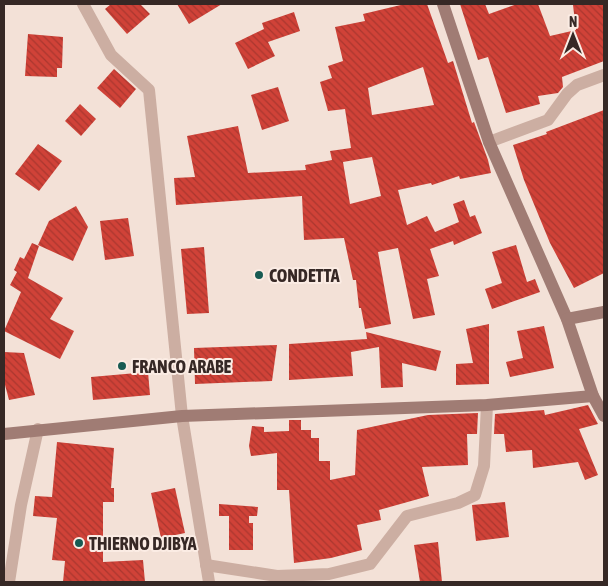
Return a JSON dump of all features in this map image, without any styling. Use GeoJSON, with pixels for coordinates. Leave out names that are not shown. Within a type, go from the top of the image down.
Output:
{"type":"FeatureCollection","features":[{"type":"Feature","properties":{"kind":"street"},"geometry":{"type":"LineString","coordinates":[[83,4],[111,56],[148,90],[182,416],[209,582]]}},
{"type":"Feature","properties":{"kind":"street"},"geometry":{"type":"LineString","coordinates":[[443,4],[489,142],[567,319],[594,396],[604,416]]}},
{"type":"Feature","properties":{"kind":"street"},"geometry":{"type":"LineString","coordinates":[[489,142],[548,120],[567,94],[577,85],[604,75]]}},
{"type":"Feature","properties":{"kind":"street"},"geometry":{"type":"LineString","coordinates":[[567,319],[604,312]]}},
{"type":"Feature","properties":{"kind":"street"},"geometry":{"type":"LineString","coordinates":[[4,434],[38,429],[182,416],[486,405],[594,396]]}},
{"type":"Feature","properties":{"kind":"street"},"geometry":{"type":"LineString","coordinates":[[206,565],[277,576],[329,574],[370,564],[407,516],[458,503],[475,495],[484,466],[486,405]]}},
{"type":"Feature","properties":{"kind":"street"},"geometry":{"type":"LineString","coordinates":[[9,582],[21,505],[38,429]]}},
{"type":"Feature","properties":{"kind":"building"},"geometry":{"type":"Polygon","coordinates":[[[111,4],[140,4],[150,14],[127,34],[105,9],[111,4]]]}},
{"type":"Feature","properties":{"kind":"building"},"geometry":{"type":"Polygon","coordinates":[[[177,4],[222,4],[189,24],[177,4]]]}},
{"type":"Feature","properties":{"kind":"building"},"geometry":{"type":"Polygon","coordinates":[[[405,4],[427,4],[448,63],[453,61],[472,123],[474,122],[491,173],[460,179],[459,176],[432,185],[431,183],[398,190],[407,225],[427,216],[435,232],[459,222],[453,204],[464,200],[470,217],[475,215],[482,233],[454,245],[453,241],[430,249],[439,276],[427,279],[435,315],[413,319],[398,248],[378,252],[391,324],[365,329],[361,308],[359,308],[356,280],[353,280],[344,238],[304,240],[302,196],[176,205],[174,178],[195,177],[187,136],[238,126],[248,173],[306,170],[305,165],[332,160],[330,151],[351,148],[345,109],[328,111],[320,82],[332,78],[328,66],[343,61],[335,27],[365,21],[363,14],[405,4]],[[423,67],[368,88],[372,115],[434,105],[423,67]],[[372,157],[343,162],[350,204],[381,196],[372,157]]]}},
{"type":"Feature","properties":{"kind":"building"},"geometry":{"type":"Polygon","coordinates":[[[460,4],[485,4],[489,14],[517,4],[538,4],[550,36],[576,30],[573,5],[604,4],[604,61],[562,77],[563,87],[558,93],[538,96],[540,104],[506,113],[488,57],[478,60],[460,4]]]}},
{"type":"Feature","properties":{"kind":"building"},"geometry":{"type":"Polygon","coordinates":[[[294,12],[300,31],[268,42],[275,56],[248,69],[235,43],[264,29],[262,23],[294,12]]]}},
{"type":"Feature","properties":{"kind":"building"},"geometry":{"type":"Polygon","coordinates":[[[28,34],[63,37],[62,68],[57,68],[57,77],[25,76],[28,34]]]}},
{"type":"Feature","properties":{"kind":"building"},"geometry":{"type":"Polygon","coordinates":[[[114,69],[136,89],[120,108],[97,88],[114,69]]]}},
{"type":"Feature","properties":{"kind":"building"},"geometry":{"type":"Polygon","coordinates":[[[278,87],[289,121],[262,130],[251,95],[278,87]]]}},
{"type":"Feature","properties":{"kind":"building"},"geometry":{"type":"Polygon","coordinates":[[[80,104],[96,119],[81,136],[65,121],[80,104]]]}},
{"type":"Feature","properties":{"kind":"building"},"geometry":{"type":"Polygon","coordinates":[[[604,110],[604,273],[574,288],[550,243],[524,180],[513,145],[547,134],[546,132],[604,110]]]}},
{"type":"Feature","properties":{"kind":"building"},"geometry":{"type":"Polygon","coordinates":[[[38,144],[62,161],[39,191],[15,174],[38,144]]]}},
{"type":"Feature","properties":{"kind":"building"},"geometry":{"type":"Polygon","coordinates":[[[76,206],[88,227],[73,261],[38,245],[49,221],[76,206]]]}},
{"type":"Feature","properties":{"kind":"building"},"geometry":{"type":"Polygon","coordinates":[[[128,218],[134,256],[105,260],[100,221],[128,218]]]}},
{"type":"Feature","properties":{"kind":"building"},"geometry":{"type":"Polygon","coordinates":[[[32,243],[39,246],[28,278],[63,298],[50,319],[74,331],[60,359],[4,331],[21,292],[10,285],[17,272],[14,270],[20,257],[24,259],[32,243]]]}},
{"type":"Feature","properties":{"kind":"building"},"geometry":{"type":"Polygon","coordinates":[[[516,245],[527,282],[535,279],[540,292],[492,309],[485,289],[502,283],[492,252],[516,245]]]}},
{"type":"Feature","properties":{"kind":"building"},"geometry":{"type":"Polygon","coordinates":[[[204,247],[209,313],[187,314],[181,249],[204,247]]]}},
{"type":"Feature","properties":{"kind":"building"},"geometry":{"type":"Polygon","coordinates":[[[489,324],[489,384],[456,385],[456,364],[473,363],[466,329],[489,324]]]}},
{"type":"Feature","properties":{"kind":"building"},"geometry":{"type":"Polygon","coordinates":[[[544,326],[554,368],[510,377],[506,362],[523,358],[517,331],[544,326]]]}},
{"type":"Feature","properties":{"kind":"building"},"geometry":{"type":"Polygon","coordinates":[[[366,332],[441,351],[436,371],[402,363],[403,387],[381,388],[379,347],[351,352],[353,376],[289,380],[289,344],[367,339],[366,332]]]}},
{"type":"Feature","properties":{"kind":"building"},"geometry":{"type":"Polygon","coordinates":[[[277,345],[272,381],[195,384],[194,348],[277,345]]]}},
{"type":"Feature","properties":{"kind":"building"},"geometry":{"type":"Polygon","coordinates":[[[4,352],[24,353],[35,395],[9,400],[4,381],[4,352]]]}},
{"type":"Feature","properties":{"kind":"building"},"geometry":{"type":"Polygon","coordinates":[[[148,372],[150,395],[93,400],[91,377],[148,372]]]}},
{"type":"Feature","properties":{"kind":"building"},"geometry":{"type":"Polygon","coordinates":[[[588,405],[598,424],[579,429],[598,475],[585,480],[578,462],[533,468],[532,450],[506,452],[504,434],[494,434],[495,414],[544,410],[545,415],[588,405]]]}},
{"type":"Feature","properties":{"kind":"building"},"geometry":{"type":"Polygon","coordinates":[[[478,413],[477,434],[467,434],[468,465],[422,467],[429,496],[379,510],[381,520],[357,525],[362,550],[331,558],[294,563],[289,490],[277,490],[277,453],[251,456],[249,446],[252,426],[264,427],[264,432],[289,431],[289,420],[301,420],[301,430],[311,430],[311,438],[319,438],[319,461],[330,461],[330,480],[355,475],[357,430],[428,415],[478,413]]]}},
{"type":"Feature","properties":{"kind":"building"},"geometry":{"type":"Polygon","coordinates":[[[57,442],[114,448],[111,488],[114,488],[114,502],[103,502],[103,562],[143,560],[145,582],[63,582],[65,561],[52,560],[57,518],[33,516],[35,496],[52,497],[57,442]]]}},
{"type":"Feature","properties":{"kind":"building"},"geometry":{"type":"Polygon","coordinates":[[[175,488],[185,533],[161,538],[151,493],[175,488]]]}},
{"type":"Feature","properties":{"kind":"building"},"geometry":{"type":"Polygon","coordinates":[[[505,502],[509,537],[476,541],[472,505],[505,502]]]}},
{"type":"Feature","properties":{"kind":"building"},"geometry":{"type":"Polygon","coordinates":[[[219,504],[258,507],[257,516],[249,516],[249,523],[253,523],[253,550],[229,550],[229,516],[219,516],[219,504]]]}},
{"type":"Feature","properties":{"kind":"building"},"geometry":{"type":"Polygon","coordinates":[[[438,542],[442,582],[420,582],[414,545],[438,542]]]}},
{"type":"Feature","properties":{"kind":"place","name":"CONDETTA"},"geometry":{"type":"Point","coordinates":[259,275]}},
{"type":"Feature","properties":{"kind":"place","name":"FRANCO ARABE"},"geometry":{"type":"Point","coordinates":[122,366]}},
{"type":"Feature","properties":{"kind":"place","name":"THIERNO DJIBYA"},"geometry":{"type":"Point","coordinates":[79,543]}}]}
